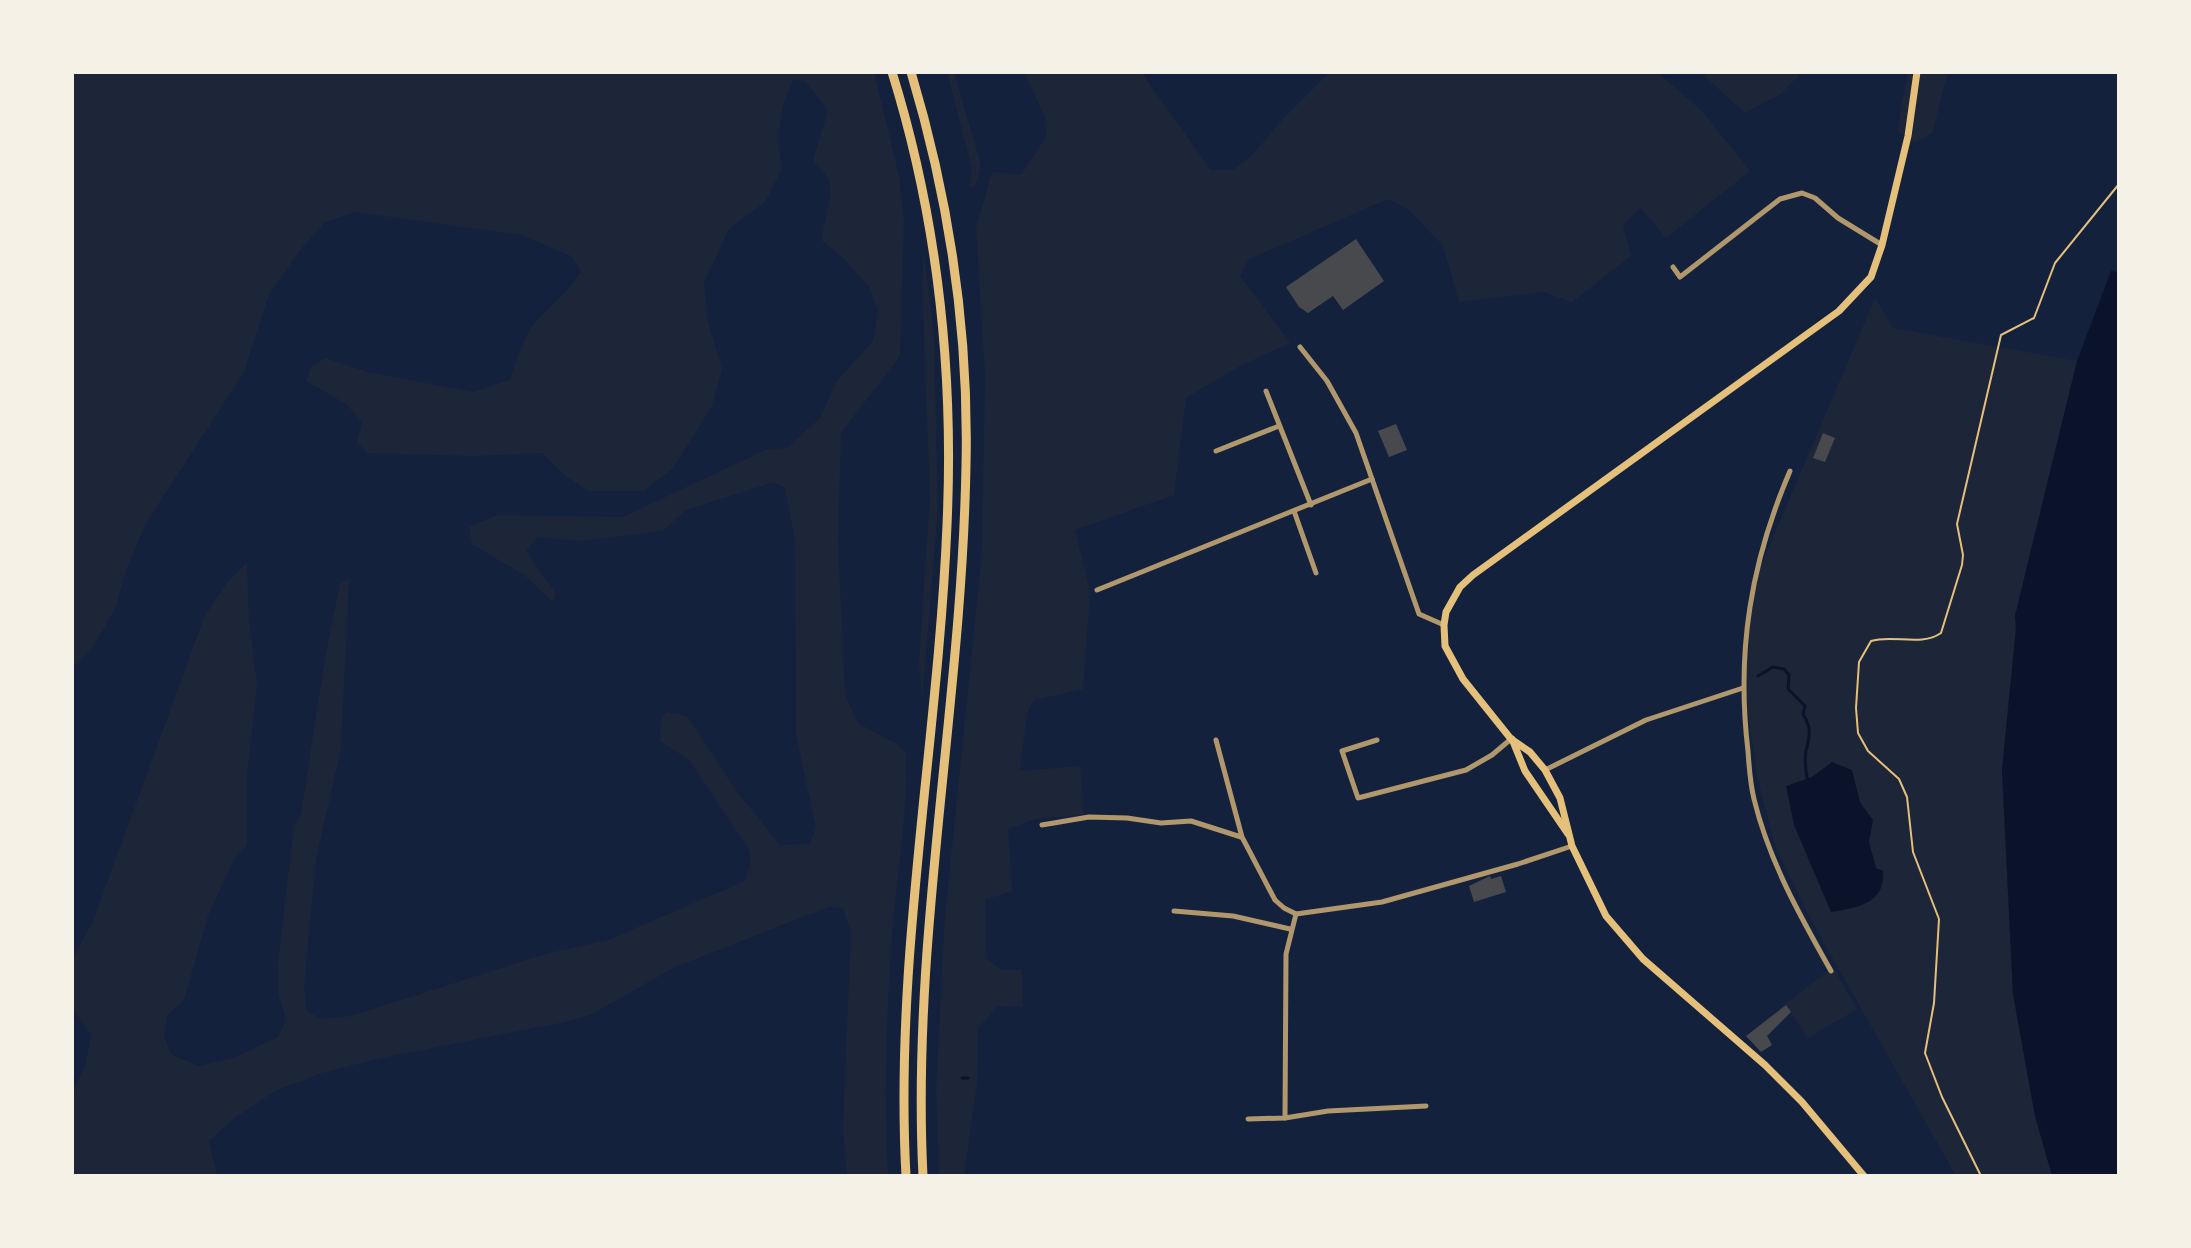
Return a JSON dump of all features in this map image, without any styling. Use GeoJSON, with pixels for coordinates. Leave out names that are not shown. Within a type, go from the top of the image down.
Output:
{"type":"FeatureCollection","features":[{"type":"Feature","properties":{"kind":"highway"},"geometry":{"type":"LineString","coordinates":[[892,72],[929,218],[942,307],[949,421],[943,591],[909,950],[904,1052],[906,1176]]}},
{"type":"Feature","properties":{"kind":"highway"},"geometry":{"type":"LineString","coordinates":[[911,72],[932,146],[954,265],[962,339],[966,435],[960,605],[926,949],[921,1053],[923,1176]]}},
{"type":"Feature","properties":{"kind":"main road"},"geometry":{"type":"LineString","coordinates":[[1569,836],[1525,771],[1511,739],[1455,666],[1445,646],[1444,625],[1452,599],[1473,575],[1839,311],[1871,277],[1882,245],[1908,136],[1917,72]]}},
{"type":"Feature","properties":{"kind":"main road"},"geometry":{"type":"LineString","coordinates":[[1511,739],[1530,752],[1545,770],[1560,798],[1572,846],[1606,916],[1623,938],[1765,1065],[1802,1102],[1864,1176]]}},
{"type":"Feature","properties":{"kind":"street"},"geometry":{"type":"LineString","coordinates":[[1673,267],[1680,277],[1780,199],[1802,193],[1815,198],[1838,218],[1882,245]]}},
{"type":"Feature","properties":{"kind":"street"},"geometry":{"type":"LineString","coordinates":[[1300,347],[1343,407],[1372,479],[1419,614],[1444,625]]}},
{"type":"Feature","properties":{"kind":"street"},"geometry":{"type":"LineString","coordinates":[[1266,391],[1311,505]]}},
{"type":"Feature","properties":{"kind":"street"},"geometry":{"type":"LineString","coordinates":[[1216,451],[1279,426]]}},
{"type":"Feature","properties":{"kind":"street"},"geometry":{"type":"LineString","coordinates":[[1790,471],[1772,517],[1753,584],[1743,652],[1745,730],[1754,801],[1784,884],[1831,971]]}},
{"type":"Feature","properties":{"kind":"street"},"geometry":{"type":"LineString","coordinates":[[1097,590],[1372,479]]}},
{"type":"Feature","properties":{"kind":"street"},"geometry":{"type":"LineString","coordinates":[[1294,511],[1316,573]]}},
{"type":"Feature","properties":{"kind":"street"},"geometry":{"type":"LineString","coordinates":[[1545,770],[1646,720],[1744,688]]}},
{"type":"Feature","properties":{"kind":"street"},"geometry":{"type":"LineString","coordinates":[[1377,740],[1342,751],[1358,798],[1466,770],[1511,739]]}},
{"type":"Feature","properties":{"kind":"street"},"geometry":{"type":"LineString","coordinates":[[1216,740],[1242,837],[1275,900],[1296,914],[1382,902],[1572,846]]}},
{"type":"Feature","properties":{"kind":"street"},"geometry":{"type":"LineString","coordinates":[[1042,825],[1089,817],[1161,823],[1191,821],[1242,837]]}},
{"type":"Feature","properties":{"kind":"street"},"geometry":{"type":"LineString","coordinates":[[1174,911],[1233,916],[1290,929]]}},
{"type":"Feature","properties":{"kind":"street"},"geometry":{"type":"LineString","coordinates":[[1285,1118],[1286,967],[1290,929],[1296,914]]}},
{"type":"Feature","properties":{"kind":"street"},"geometry":{"type":"LineString","coordinates":[[1248,1119],[1426,1106]]}},
{"type":"Feature","properties":{"kind":"path"},"geometry":{"type":"LineString","coordinates":[[1981,1176],[1942,1097],[1925,1053],[1934,1003],[1939,919],[1913,852],[1905,790],[1893,772],[1868,751],[1858,733],[1858,673],[1871,641],[1885,638],[1925,639],[1941,633],[1962,565],[1957,524],[2001,335],[2034,318],[2055,263],[2119,184]]}},
{"type":"Feature","properties":{"kind":"shaded area"},"geometry":{"type":"Polygon","coordinates":[[[72,72],[874,72],[899,176],[904,220],[900,356],[841,433],[838,543],[845,694],[858,723],[897,744],[906,753],[904,818],[887,1018],[888,1176],[847,1176],[843,1128],[851,932],[843,908],[829,907],[675,967],[592,1014],[381,1058],[322,1073],[275,1091],[236,1117],[209,1141],[217,1176],[72,1176],[72,1094],[86,1063],[91,1034],[72,1008],[72,960],[93,921],[205,615],[229,580],[247,563],[249,621],[257,685],[247,776],[247,845],[235,857],[208,916],[184,1000],[167,1016],[164,1036],[171,1054],[198,1066],[233,1058],[278,1037],[286,1020],[279,996],[278,963],[294,825],[301,814],[325,658],[340,584],[349,579],[341,748],[316,859],[304,986],[307,1011],[321,1019],[351,1016],[545,954],[608,940],[745,881],[751,861],[748,848],[689,760],[660,741],[661,718],[667,712],[687,716],[735,789],[780,845],[810,844],[816,827],[796,735],[795,541],[785,488],[774,482],[686,510],[663,531],[581,541],[538,537],[526,551],[556,594],[553,602],[524,575],[472,544],[469,527],[498,515],[623,517],[765,450],[787,448],[820,418],[836,382],[873,341],[878,311],[869,287],[840,255],[822,241],[830,187],[826,176],[813,161],[828,111],[805,81],[793,80],[784,102],[778,138],[782,169],[765,202],[729,229],[704,283],[708,322],[722,369],[712,406],[673,468],[644,491],[588,491],[563,474],[542,453],[473,456],[368,453],[357,443],[362,422],[346,404],[306,381],[312,366],[325,358],[367,372],[473,392],[510,380],[532,327],[581,272],[571,256],[522,235],[355,212],[325,222],[269,294],[244,372],[146,523],[126,570],[116,607],[93,647],[72,668],[72,72]]]}},
{"type":"Feature","properties":{"kind":"shaded area"},"geometry":{"type":"Polygon","coordinates":[[[947,72],[954,72],[981,165],[975,187],[969,188],[972,168],[947,72]]]}},
{"type":"Feature","properties":{"kind":"shaded area"},"geometry":{"type":"Polygon","coordinates":[[[1024,72],[1141,72],[1211,170],[1233,170],[1252,155],[1330,72],[1657,72],[1703,112],[1750,171],[1666,238],[1641,208],[1623,225],[1631,256],[1572,302],[1543,292],[1459,302],[1443,246],[1409,210],[1388,199],[1249,259],[1240,276],[1290,343],[1240,366],[1186,398],[1174,495],[1075,530],[1090,591],[1083,689],[1034,700],[1027,713],[1020,771],[1080,766],[1084,815],[1035,819],[1008,829],[1012,891],[985,900],[986,958],[1001,970],[1022,970],[1023,1007],[998,1006],[978,1028],[977,1082],[964,1176],[939,1176],[936,1088],[945,916],[982,552],[985,375],[976,228],[992,172],[1021,175],[1046,137],[1045,117],[1024,72]]]}},
{"type":"Feature","properties":{"kind":"shaded area"},"geometry":{"type":"Polygon","coordinates":[[[1700,72],[1802,72],[1781,94],[1745,113],[1700,72]]]}},
{"type":"Feature","properties":{"kind":"shaded area"},"geometry":{"type":"Polygon","coordinates":[[[1908,72],[1948,72],[1932,133],[1915,143],[1897,131],[1908,72]]]}},
{"type":"Feature","properties":{"kind":"shaded area"},"geometry":{"type":"Polygon","coordinates":[[[924,253],[934,337],[938,508],[922,700],[919,662],[930,497],[922,281],[924,253]]]}},
{"type":"Feature","properties":{"kind":"shaded area"},"geometry":{"type":"Polygon","coordinates":[[[2119,268],[2119,1176],[2052,1176],[2035,1116],[2013,994],[2002,770],[2015,616],[2077,361],[2111,271],[2117,272],[2119,268]]]}},
{"type":"Feature","properties":{"kind":"shaded area"},"geometry":{"type":"Polygon","coordinates":[[[1875,298],[1893,328],[2077,361],[2015,615],[2002,770],[2013,994],[2035,1116],[2052,1176],[1956,1176],[1811,920],[1775,847],[1757,776],[1744,662],[1757,575],[1875,298]]]}},
{"type":"Feature","properties":{"kind":"shaded area"},"geometry":{"type":"Polygon","coordinates":[[[1832,762],[1852,770],[1860,802],[1873,820],[1869,842],[1876,868],[1883,871],[1883,882],[1880,891],[1868,902],[1831,912],[1794,825],[1786,786],[1812,777],[1832,762]]]}},
{"type":"Feature","properties":{"kind":"shaded area"},"geometry":{"type":"Polygon","coordinates":[[[1833,967],[1857,1009],[1808,1038],[1785,1004],[1833,967]]]}},
{"type":"Feature","properties":{"kind":"building"},"geometry":{"type":"Polygon","coordinates":[[[1356,239],[1384,281],[1343,310],[1333,296],[1308,313],[1299,307],[1286,287],[1356,239]]]}},
{"type":"Feature","properties":{"kind":"building"},"geometry":{"type":"Polygon","coordinates":[[[1396,424],[1407,450],[1389,457],[1378,431],[1396,424]]]}},
{"type":"Feature","properties":{"kind":"building"},"geometry":{"type":"Polygon","coordinates":[[[1823,433],[1835,438],[1825,462],[1813,458],[1823,433]]]}},
{"type":"Feature","properties":{"kind":"building"},"geometry":{"type":"Polygon","coordinates":[[[1490,876],[1491,879],[1501,876],[1506,892],[1474,902],[1469,886],[1490,876]]]}},
{"type":"Feature","properties":{"kind":"building"},"geometry":{"type":"Polygon","coordinates":[[[1786,1005],[1791,1012],[1767,1036],[1772,1045],[1761,1052],[1746,1036],[1786,1005]]]}},
{"type":"Feature","properties":{"kind":"waterway"},"geometry":{"type":"LineString","coordinates":[[1758,676],[1773,667],[1784,669],[1789,675],[1788,689],[1805,706],[1803,714],[1809,732],[1805,757],[1807,778]]}},
{"type":"Feature","properties":{"kind":"waterway"},"geometry":{"type":"LineString","coordinates":[[962,1078],[968,1078]]}}]}
